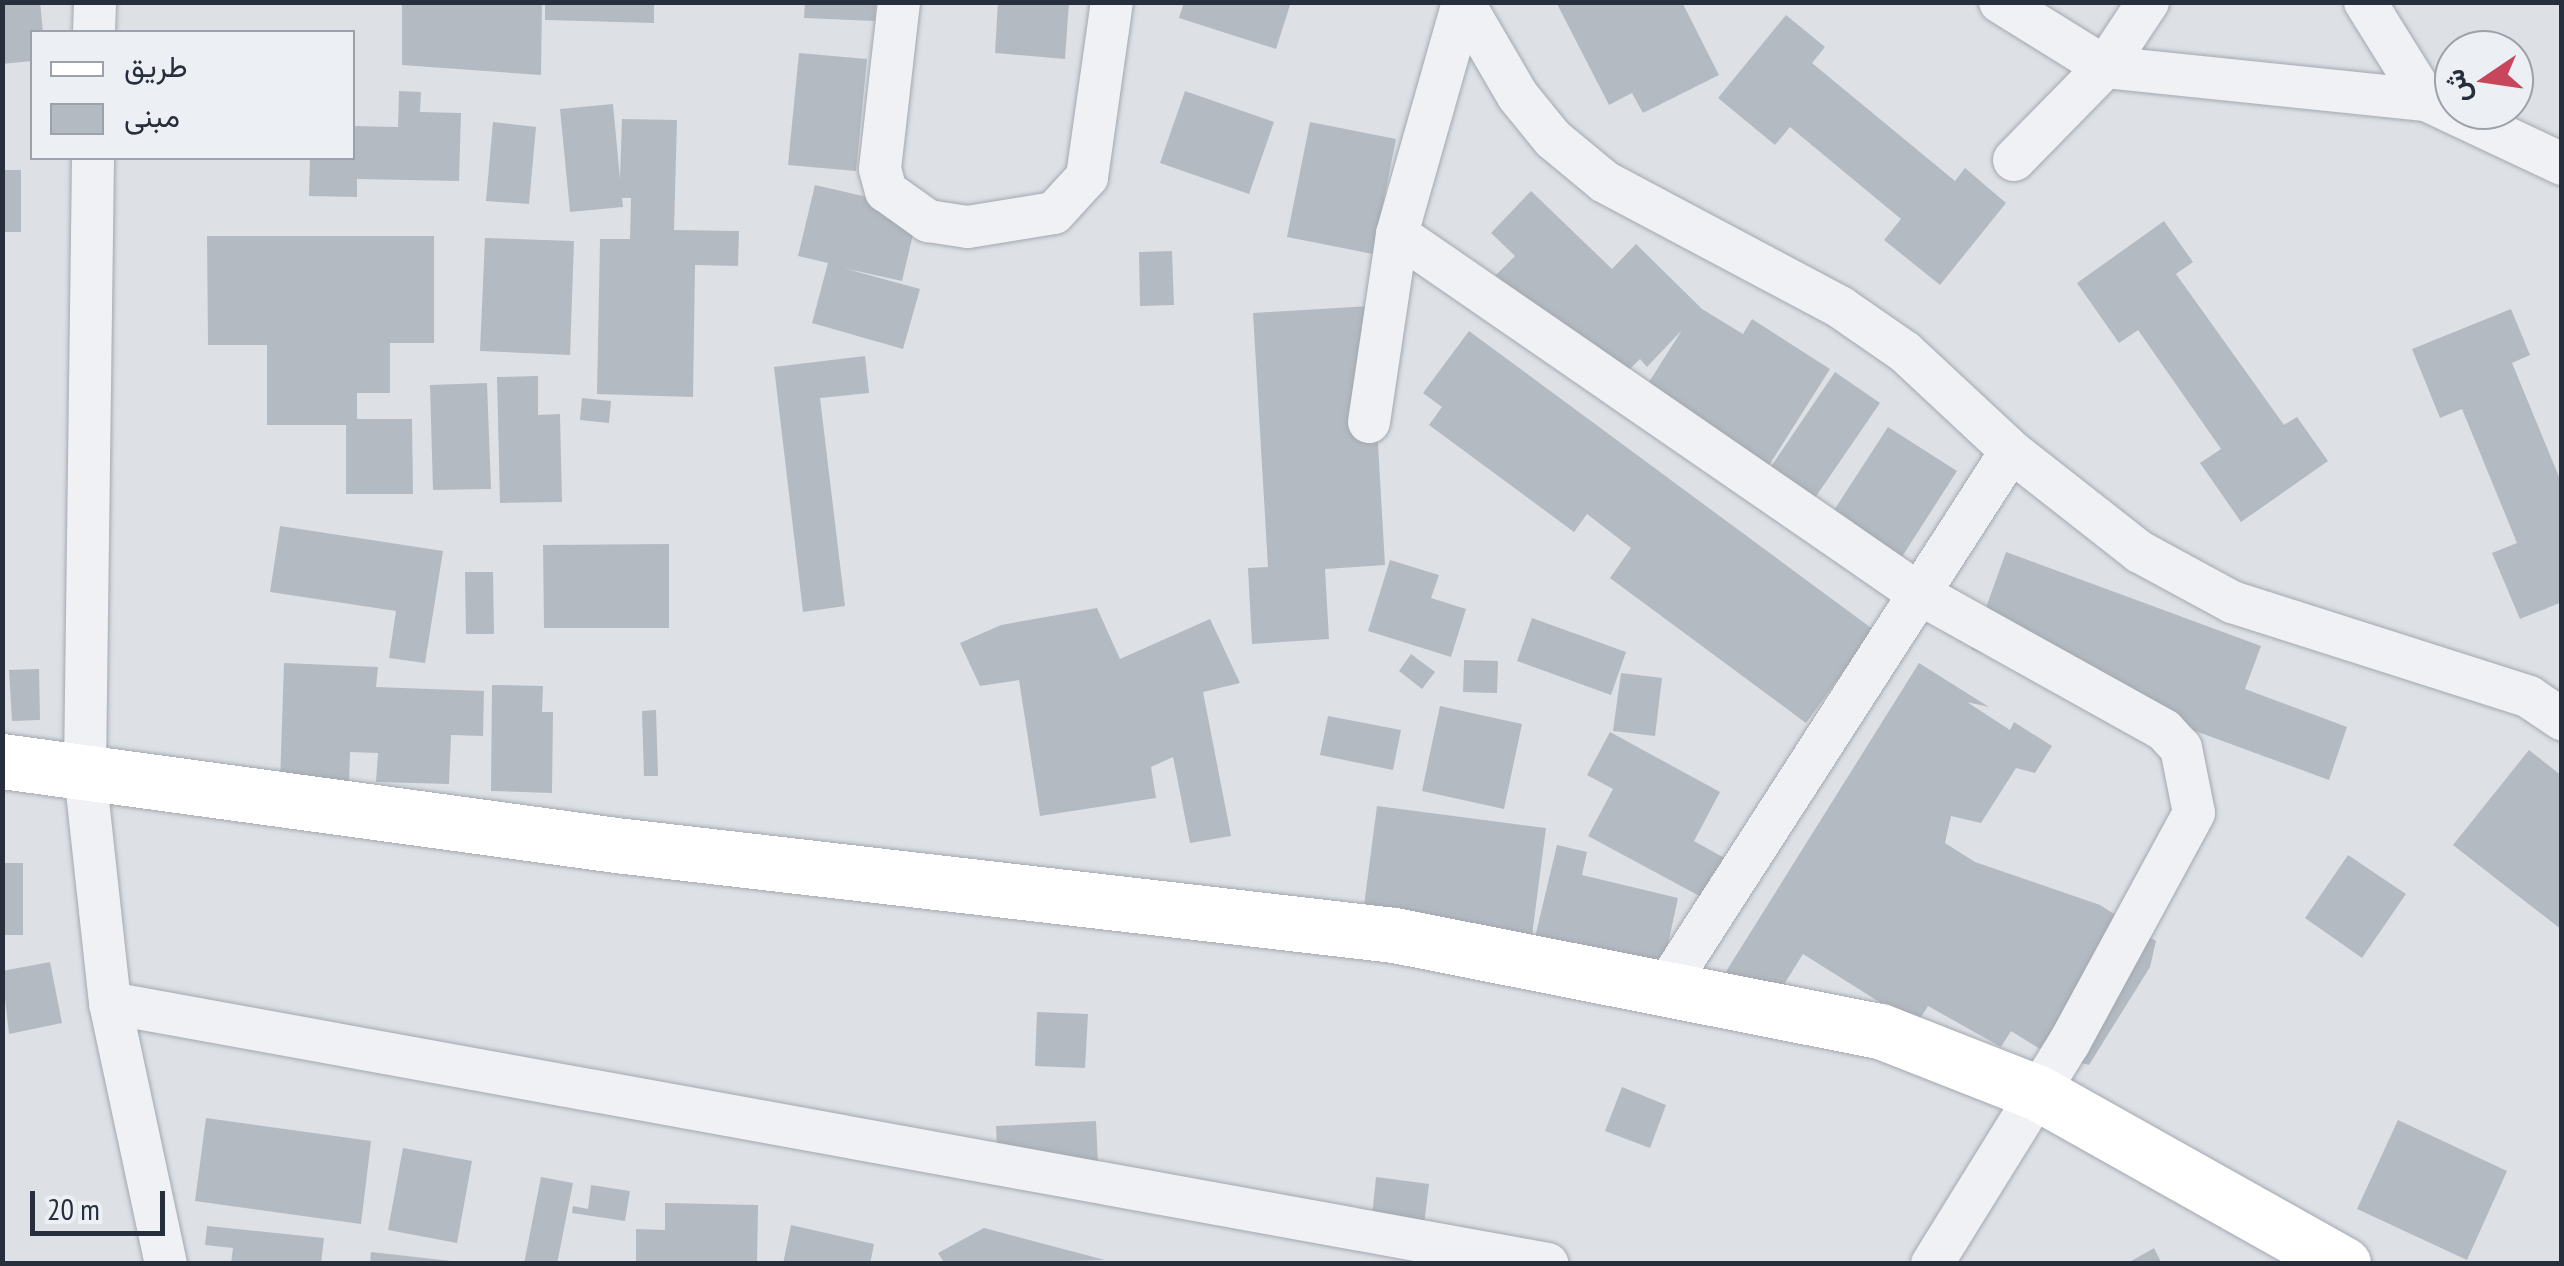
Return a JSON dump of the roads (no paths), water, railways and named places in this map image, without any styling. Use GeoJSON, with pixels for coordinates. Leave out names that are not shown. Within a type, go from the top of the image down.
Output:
{"type":"FeatureCollection","features":[{"type":"Feature","properties":{"kind":"main road"},"geometry":{"type":"LineString","coordinates":[[2,761],[616,845],[1394,935],[1880,1031],[2038,1093],[2343,1264]]}},
{"type":"Feature","properties":{"kind":"street"},"geometry":{"type":"LineString","coordinates":[[94,2],[94,30]]}},
{"type":"Feature","properties":{"kind":"street"},"geometry":{"type":"LineString","coordinates":[[899,2],[880,169],[886,191],[928,221],[968,228],[1054,213],[1080,188],[1112,2]]}},
{"type":"Feature","properties":{"kind":"street"},"geometry":{"type":"LineString","coordinates":[[1369,422],[1397,234],[1463,2]]}},
{"type":"Feature","properties":{"kind":"street"},"geometry":{"type":"LineString","coordinates":[[1463,2],[1518,96],[1553,139],[1605,182],[1840,306],[1905,352],[2011,451],[2140,552],[2232,602],[2530,697],[2562,719]]}},
{"type":"Feature","properties":{"kind":"street"},"geometry":{"type":"LineString","coordinates":[[2000,2],[2105,68],[2426,100],[2562,164]]}},
{"type":"Feature","properties":{"kind":"street"},"geometry":{"type":"LineString","coordinates":[[2014,160],[2105,68],[2148,2]]}},
{"type":"Feature","properties":{"kind":"street"},"geometry":{"type":"LineString","coordinates":[[2365,2],[2426,100]]}},
{"type":"Feature","properties":{"kind":"street"},"geometry":{"type":"LineString","coordinates":[[93,160],[85,773],[110,1003],[166,1264]]}},
{"type":"Feature","properties":{"kind":"street"},"geometry":{"type":"LineString","coordinates":[[1397,234],[1918,593],[2164,730],[2190,765],[2194,813],[2038,1093],[1932,1264]]}},
{"type":"Feature","properties":{"kind":"street"},"geometry":{"type":"LineString","coordinates":[[1666,987],[2011,451]]}},
{"type":"Feature","properties":{"kind":"street"},"geometry":{"type":"LineString","coordinates":[[110,1003],[684,1104],[1440,1256],[1547,1264]]}}]}
